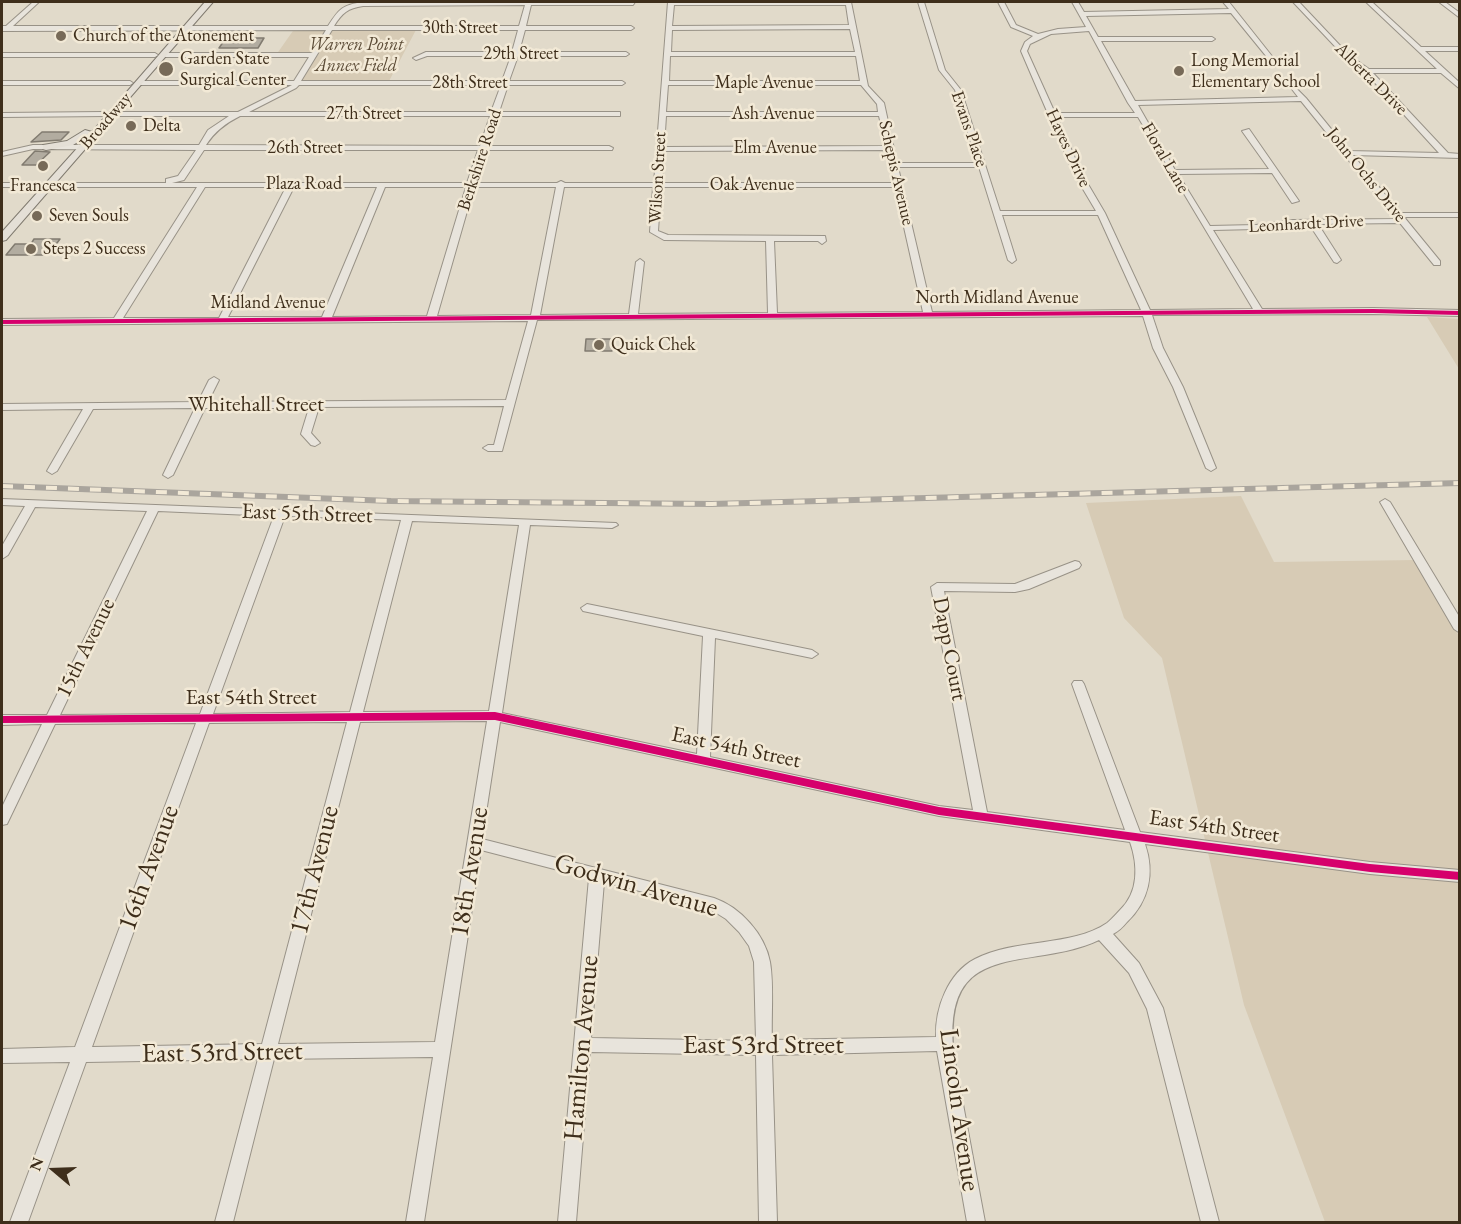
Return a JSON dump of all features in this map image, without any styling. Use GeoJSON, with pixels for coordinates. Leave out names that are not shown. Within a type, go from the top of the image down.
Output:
{"type":"FeatureCollection","features":[{"type":"Feature","properties":{"kind":"main road","name":"Broadway"},"geometry":{"type":"LineString","coordinates":[[2,238],[159,55],[200,2]]}},
{"type":"Feature","properties":{"kind":"main road","name":"Broadway"},"geometry":{"type":"LineString","coordinates":[[181,28],[209,2]]}},
{"type":"Feature","properties":{"kind":"main road","name":"Broadway"},"geometry":{"type":"LineString","coordinates":[[79,147],[88,132],[108,114]]}},
{"type":"Feature","properties":{"kind":"main road"},"geometry":{"type":"LineString","coordinates":[[46,147],[70,143],[88,132]]}},
{"type":"Feature","properties":{"kind":"main road","name":"Broadway"},"geometry":{"type":"LineString","coordinates":[[2,225],[46,184]]}},
{"type":"Feature","properties":{"kind":"street"},"geometry":{"type":"LineString","coordinates":[[3,30],[36,2]]}},
{"type":"Feature","properties":{"kind":"street"},"geometry":{"type":"LineString","coordinates":[[670,2],[848,2]]}},
{"type":"Feature","properties":{"kind":"street","name":"Wilson Street"},"geometry":{"type":"LineString","coordinates":[[670,2],[654,231],[657,235],[667,238],[770,238]]}},
{"type":"Feature","properties":{"kind":"street","name":"Schepis Avenue"},"geometry":{"type":"LineString","coordinates":[[848,2],[864,83],[868,92],[880,103],[883,114],[928,315]]}},
{"type":"Feature","properties":{"kind":"street","name":"Evans Place"},"geometry":{"type":"LineString","coordinates":[[921,2],[942,70],[957,90],[1012,260]]}},
{"type":"Feature","properties":{"kind":"street"},"geometry":{"type":"LineString","coordinates":[[1001,2],[1013,26],[1037,36],[1063,30],[1091,29]]}},
{"type":"Feature","properties":{"kind":"street","name":"Floral Lane"},"geometry":{"type":"LineString","coordinates":[[1076,2],[1132,103],[1259,312]]}},
{"type":"Feature","properties":{"kind":"street"},"geometry":{"type":"LineString","coordinates":[[1226,2],[1277,66]]}},
{"type":"Feature","properties":{"kind":"street","name":"Alberta Drive"},"geometry":{"type":"LineString","coordinates":[[1296,2],[1347,56],[1367,71],[1446,156]]}},
{"type":"Feature","properties":{"kind":"street"},"geometry":{"type":"LineString","coordinates":[[1369,2],[1460,87]]}},
{"type":"Feature","properties":{"kind":"street"},"geometry":{"type":"LineString","coordinates":[[1443,2],[1460,16]]}},
{"type":"Feature","properties":{"kind":"street","name":"Berkshire Road"},"geometry":{"type":"LineString","coordinates":[[431,319],[482,147],[515,54],[529,3]]}},
{"type":"Feature","properties":{"kind":"street"},"geometry":{"type":"LineString","coordinates":[[141,184],[173,181],[185,173],[211,132],[225,121],[281,94],[296,84],[341,10],[363,4],[633,3]]}},
{"type":"Feature","properties":{"kind":"street"},"geometry":{"type":"LineString","coordinates":[[1083,14],[1234,11]]}},
{"type":"Feature","properties":{"kind":"street"},"geometry":{"type":"LineString","coordinates":[[669,28],[853,27]]}},
{"type":"Feature","properties":{"kind":"street","name":"30th Street"},"geometry":{"type":"LineString","coordinates":[[3,30],[631,28]]}},
{"type":"Feature","properties":{"kind":"street","name":"Hayes Drive"},"geometry":{"type":"LineString","coordinates":[[1037,36],[1027,43],[1024,51],[1078,174],[1101,213],[1147,313],[1158,348],[1178,387],[1211,468]]}},
{"type":"Feature","properties":{"kind":"street"},"geometry":{"type":"LineString","coordinates":[[1097,39],[1212,39]]}},
{"type":"Feature","properties":{"kind":"street"},"geometry":{"type":"LineString","coordinates":[[1419,49],[1460,49]]}},
{"type":"Feature","properties":{"kind":"street"},"geometry":{"type":"LineString","coordinates":[[2,55],[314,54]]}},
{"type":"Feature","properties":{"kind":"street","name":"29th Street"},"geometry":{"type":"LineString","coordinates":[[416,58],[426,54],[626,54]]}},
{"type":"Feature","properties":{"kind":"street"},"geometry":{"type":"LineString","coordinates":[[667,54],[859,54]]}},
{"type":"Feature","properties":{"kind":"street"},"geometry":{"type":"LineString","coordinates":[[1367,71],[1442,71]]}},
{"type":"Feature","properties":{"kind":"street","name":"28th Street"},"geometry":{"type":"LineString","coordinates":[[2,83],[622,83]]}},
{"type":"Feature","properties":{"kind":"street","name":"Maple Avenue"},"geometry":{"type":"LineString","coordinates":[[665,83],[864,83]]}},
{"type":"Feature","properties":{"kind":"street","name":"John Ochs Drive"},"geometry":{"type":"LineString","coordinates":[[1294,88],[1437,263]]}},
{"type":"Feature","properties":{"kind":"street"},"geometry":{"type":"LineString","coordinates":[[1132,103],[1304,99]]}},
{"type":"Feature","properties":{"kind":"street","name":"27th Street"},"geometry":{"type":"LineString","coordinates":[[2,115],[617,114]]}},
{"type":"Feature","properties":{"kind":"street","name":"Ash Avenue"},"geometry":{"type":"LineString","coordinates":[[662,114],[883,114]]}},
{"type":"Feature","properties":{"kind":"street"},"geometry":{"type":"LineString","coordinates":[[1052,115],[1140,115]]}},
{"type":"Feature","properties":{"kind":"street"},"geometry":{"type":"LineString","coordinates":[[1246,131],[1295,201]]}},
{"type":"Feature","properties":{"kind":"street","name":"26th Street"},"geometry":{"type":"LineString","coordinates":[[2,154],[21,148],[46,147],[609,148]]}},
{"type":"Feature","properties":{"kind":"street","name":"Elm Avenue"},"geometry":{"type":"LineString","coordinates":[[660,149],[891,148]]}},
{"type":"Feature","properties":{"kind":"street"},"geometry":{"type":"LineString","coordinates":[[1348,153],[1460,156]]}},
{"type":"Feature","properties":{"kind":"street"},"geometry":{"type":"LineString","coordinates":[[894,165],[982,165]]}},
{"type":"Feature","properties":{"kind":"street"},"geometry":{"type":"LineString","coordinates":[[1173,172],[1274,171]]}},
{"type":"Feature","properties":{"kind":"street"},"geometry":{"type":"LineString","coordinates":[[117,321],[203,184],[192,180],[185,173]]}},
{"type":"Feature","properties":{"kind":"street"},"geometry":{"type":"LineString","coordinates":[[488,448],[498,449],[534,318],[561,183]]}},
{"type":"Feature","properties":{"kind":"street","name":"Plaza Road"},"geometry":{"type":"LineString","coordinates":[[2,184],[606,183]]}},
{"type":"Feature","properties":{"kind":"street","name":"Oak Avenue"},"geometry":{"type":"LineString","coordinates":[[606,183],[899,185]]}},
{"type":"Feature","properties":{"kind":"street"},"geometry":{"type":"LineString","coordinates":[[326,319],[382,184]]}},
{"type":"Feature","properties":{"kind":"street"},"geometry":{"type":"LineString","coordinates":[[222,320],[291,185]]}},
{"type":"Feature","properties":{"kind":"street"},"geometry":{"type":"LineString","coordinates":[[997,213],[1101,213]]}},
{"type":"Feature","properties":{"kind":"street","name":"Leonhardt Drive"},"geometry":{"type":"LineString","coordinates":[[1209,228],[1460,215]]}},
{"type":"Feature","properties":{"kind":"street"},"geometry":{"type":"LineString","coordinates":[[1312,222],[1337,260]]}},
{"type":"Feature","properties":{"kind":"street"},"geometry":{"type":"LineString","coordinates":[[773,316],[770,238],[822,238],[822,241]]}},
{"type":"Feature","properties":{"kind":"street"},"geometry":{"type":"LineString","coordinates":[[633,317],[640,261]]}},
{"type":"Feature","properties":{"kind":"street","name":"North Midland Avenue"},"geometry":{"type":"LineString","coordinates":[[534,318],[1406,311],[1460,313]]}},
{"type":"Feature","properties":{"kind":"street","name":"Midland Avenue"},"geometry":{"type":"LineString","coordinates":[[2,322],[534,318]]}},
{"type":"Feature","properties":{"kind":"street"},"geometry":{"type":"LineString","coordinates":[[168,475],[214,380]]}},
{"type":"Feature","properties":{"kind":"street","name":"Whitehall Street"},"geometry":{"type":"LineString","coordinates":[[2,407],[510,404]]}},
{"type":"Feature","properties":{"kind":"street"},"geometry":{"type":"LineString","coordinates":[[315,405],[306,434],[315,443]]}},
{"type":"Feature","properties":{"kind":"street"},"geometry":{"type":"LineString","coordinates":[[52,471],[90,406]]}},
{"type":"Feature","properties":{"kind":"street","name":"East 55th Street"},"geometry":{"type":"LineString","coordinates":[[2,502],[612,525]]}},
{"type":"Feature","properties":{"kind":"street"},"geometry":{"type":"LineString","coordinates":[[1385,502],[1460,629]]}},
{"type":"Feature","properties":{"kind":"street"},"geometry":{"type":"LineString","coordinates":[[2,555],[32,503]]}},
{"type":"Feature","properties":{"kind":"street","name":"15th Avenue"},"geometry":{"type":"LineString","coordinates":[[2,820],[154,508]]}},
{"type":"Feature","properties":{"kind":"street","name":"16th Avenue"},"geometry":{"type":"LineString","coordinates":[[19,1222],[280,514]]}},
{"type":"Feature","properties":{"kind":"street","name":"17th Avenue"},"geometry":{"type":"LineString","coordinates":[[224,1222],[407,517]]}},
{"type":"Feature","properties":{"kind":"street","name":"18th Avenue"},"geometry":{"type":"LineString","coordinates":[[415,1222],[525,522]]}},
{"type":"Feature","properties":{"kind":"street","name":"Dapp Court"},"geometry":{"type":"LineString","coordinates":[[981,816],[937,587],[1015,588],[1075,565]]}},
{"type":"Feature","properties":{"kind":"street"},"geometry":{"type":"LineString","coordinates":[[587,608],[812,654]]}},
{"type":"Feature","properties":{"kind":"street"},"geometry":{"type":"LineString","coordinates":[[703,761],[709,633]]}},
{"type":"Feature","properties":{"kind":"street","name":"Lincoln Avenue"},"geometry":{"type":"LineString","coordinates":[[976,1222],[944,1044],[946,1009],[951,995],[972,969],[987,959],[1004,953],[1082,942],[1103,934],[1127,916],[1137,901],[1142,887],[1142,856],[1078,684]]}},
{"type":"Feature","properties":{"kind":"street","name":"East 54th Street"},"geometry":{"type":"LineString","coordinates":[[2,720],[495,716],[939,811],[1370,868],[1460,876]]}},
{"type":"Feature","properties":{"kind":"street","name":"Godwin Avenue"},"geometry":{"type":"LineString","coordinates":[[475,843],[714,904],[741,922],[758,948],[762,962],[768,1222]]}},
{"type":"Feature","properties":{"kind":"street","name":"Hamilton Avenue"},"geometry":{"type":"LineString","coordinates":[[567,1222],[597,873]]}},
{"type":"Feature","properties":{"kind":"street"},"geometry":{"type":"LineString","coordinates":[[1103,934],[1134,968],[1155,1008],[1210,1222]]}},
{"type":"Feature","properties":{"kind":"street","name":"East 53rd Street"},"geometry":{"type":"LineString","coordinates":[[583,1045],[764,1048],[944,1044]]}},
{"type":"Feature","properties":{"kind":"street","name":"East 53rd Street"},"geometry":{"type":"LineString","coordinates":[[2,1056],[442,1049]]}},
{"type":"Feature","properties":{"kind":"green space","name":"Warren Point Annex Field"},"geometry":{"type":"Polygon","coordinates":[[[295,28],[417,28],[388,83],[296,84],[313,55],[276,55],[295,28]]]}},
{"type":"Feature","properties":{"kind":"green space"},"geometry":{"type":"Polygon","coordinates":[[[1427,317],[1459,319],[1459,369],[1427,317]]]}},
{"type":"Feature","properties":{"kind":"green space"},"geometry":{"type":"Polygon","coordinates":[[[1241,496],[1274,562],[1416,560],[1459,636],[1459,1222],[1325,1222],[1244,1005],[1162,658],[1124,618],[1086,503],[1241,496]]]}},
{"type":"Feature","properties":{"kind":"building"},"geometry":{"type":"Polygon","coordinates":[[[226,38],[264,38],[258,48],[219,48],[226,38]]]}},
{"type":"Feature","properties":{"kind":"building"},"geometry":{"type":"Polygon","coordinates":[[[42,132],[69,132],[61,140],[31,142],[42,132]]]}},
{"type":"Feature","properties":{"kind":"building"},"geometry":{"type":"Polygon","coordinates":[[[35,151],[50,152],[36,165],[22,165],[35,151]]]}},
{"type":"Feature","properties":{"kind":"building","name":"Steps 2 Success"},"geometry":{"type":"Polygon","coordinates":[[[34,239],[60,239],[48,255],[6,255],[15,244],[31,244],[34,239]]]}},
{"type":"Feature","properties":{"kind":"building","name":"Quick Chek"},"geometry":{"type":"Polygon","coordinates":[[[586,339],[613,339],[612,351],[585,351],[586,339]]]}},
{"type":"Feature","properties":{"kind":"railway"},"geometry":{"type":"LineString","coordinates":[[2,486],[391,501],[712,504],[1460,483]]}},
{"type":"Feature","properties":{"kind":"cycle path"},"geometry":{"type":"LineString","coordinates":[[2,322],[1373,311],[1460,313]]}},
{"type":"Feature","properties":{"kind":"cycle path"},"geometry":{"type":"LineString","coordinates":[[2,720],[495,716],[939,811],[1370,868],[1460,876]]}},
{"type":"Feature","properties":{"kind":"place","name":"Church of the Atonement"},"geometry":{"type":"Point","coordinates":[61,36]}},
{"type":"Feature","properties":{"kind":"place","name":"Garden State Surgical Center"},"geometry":{"type":"Point","coordinates":[166,69]}},
{"type":"Feature","properties":{"kind":"place","name":"Long Memorial Elementary School"},"geometry":{"type":"Point","coordinates":[1179,71]}},
{"type":"Feature","properties":{"kind":"place","name":"Delta"},"geometry":{"type":"Point","coordinates":[131,126]}},
{"type":"Feature","properties":{"kind":"place","name":"Francesca"},"geometry":{"type":"Point","coordinates":[43,166]}},
{"type":"Feature","properties":{"kind":"place","name":"Seven Souls"},"geometry":{"type":"Point","coordinates":[37,216]}},
{"type":"Feature","properties":{"kind":"place","name":"Steps 2 Success"},"geometry":{"type":"Point","coordinates":[31,249]}},
{"type":"Feature","properties":{"kind":"place","name":"Quick Chek"},"geometry":{"type":"Point","coordinates":[599,345]}}]}
